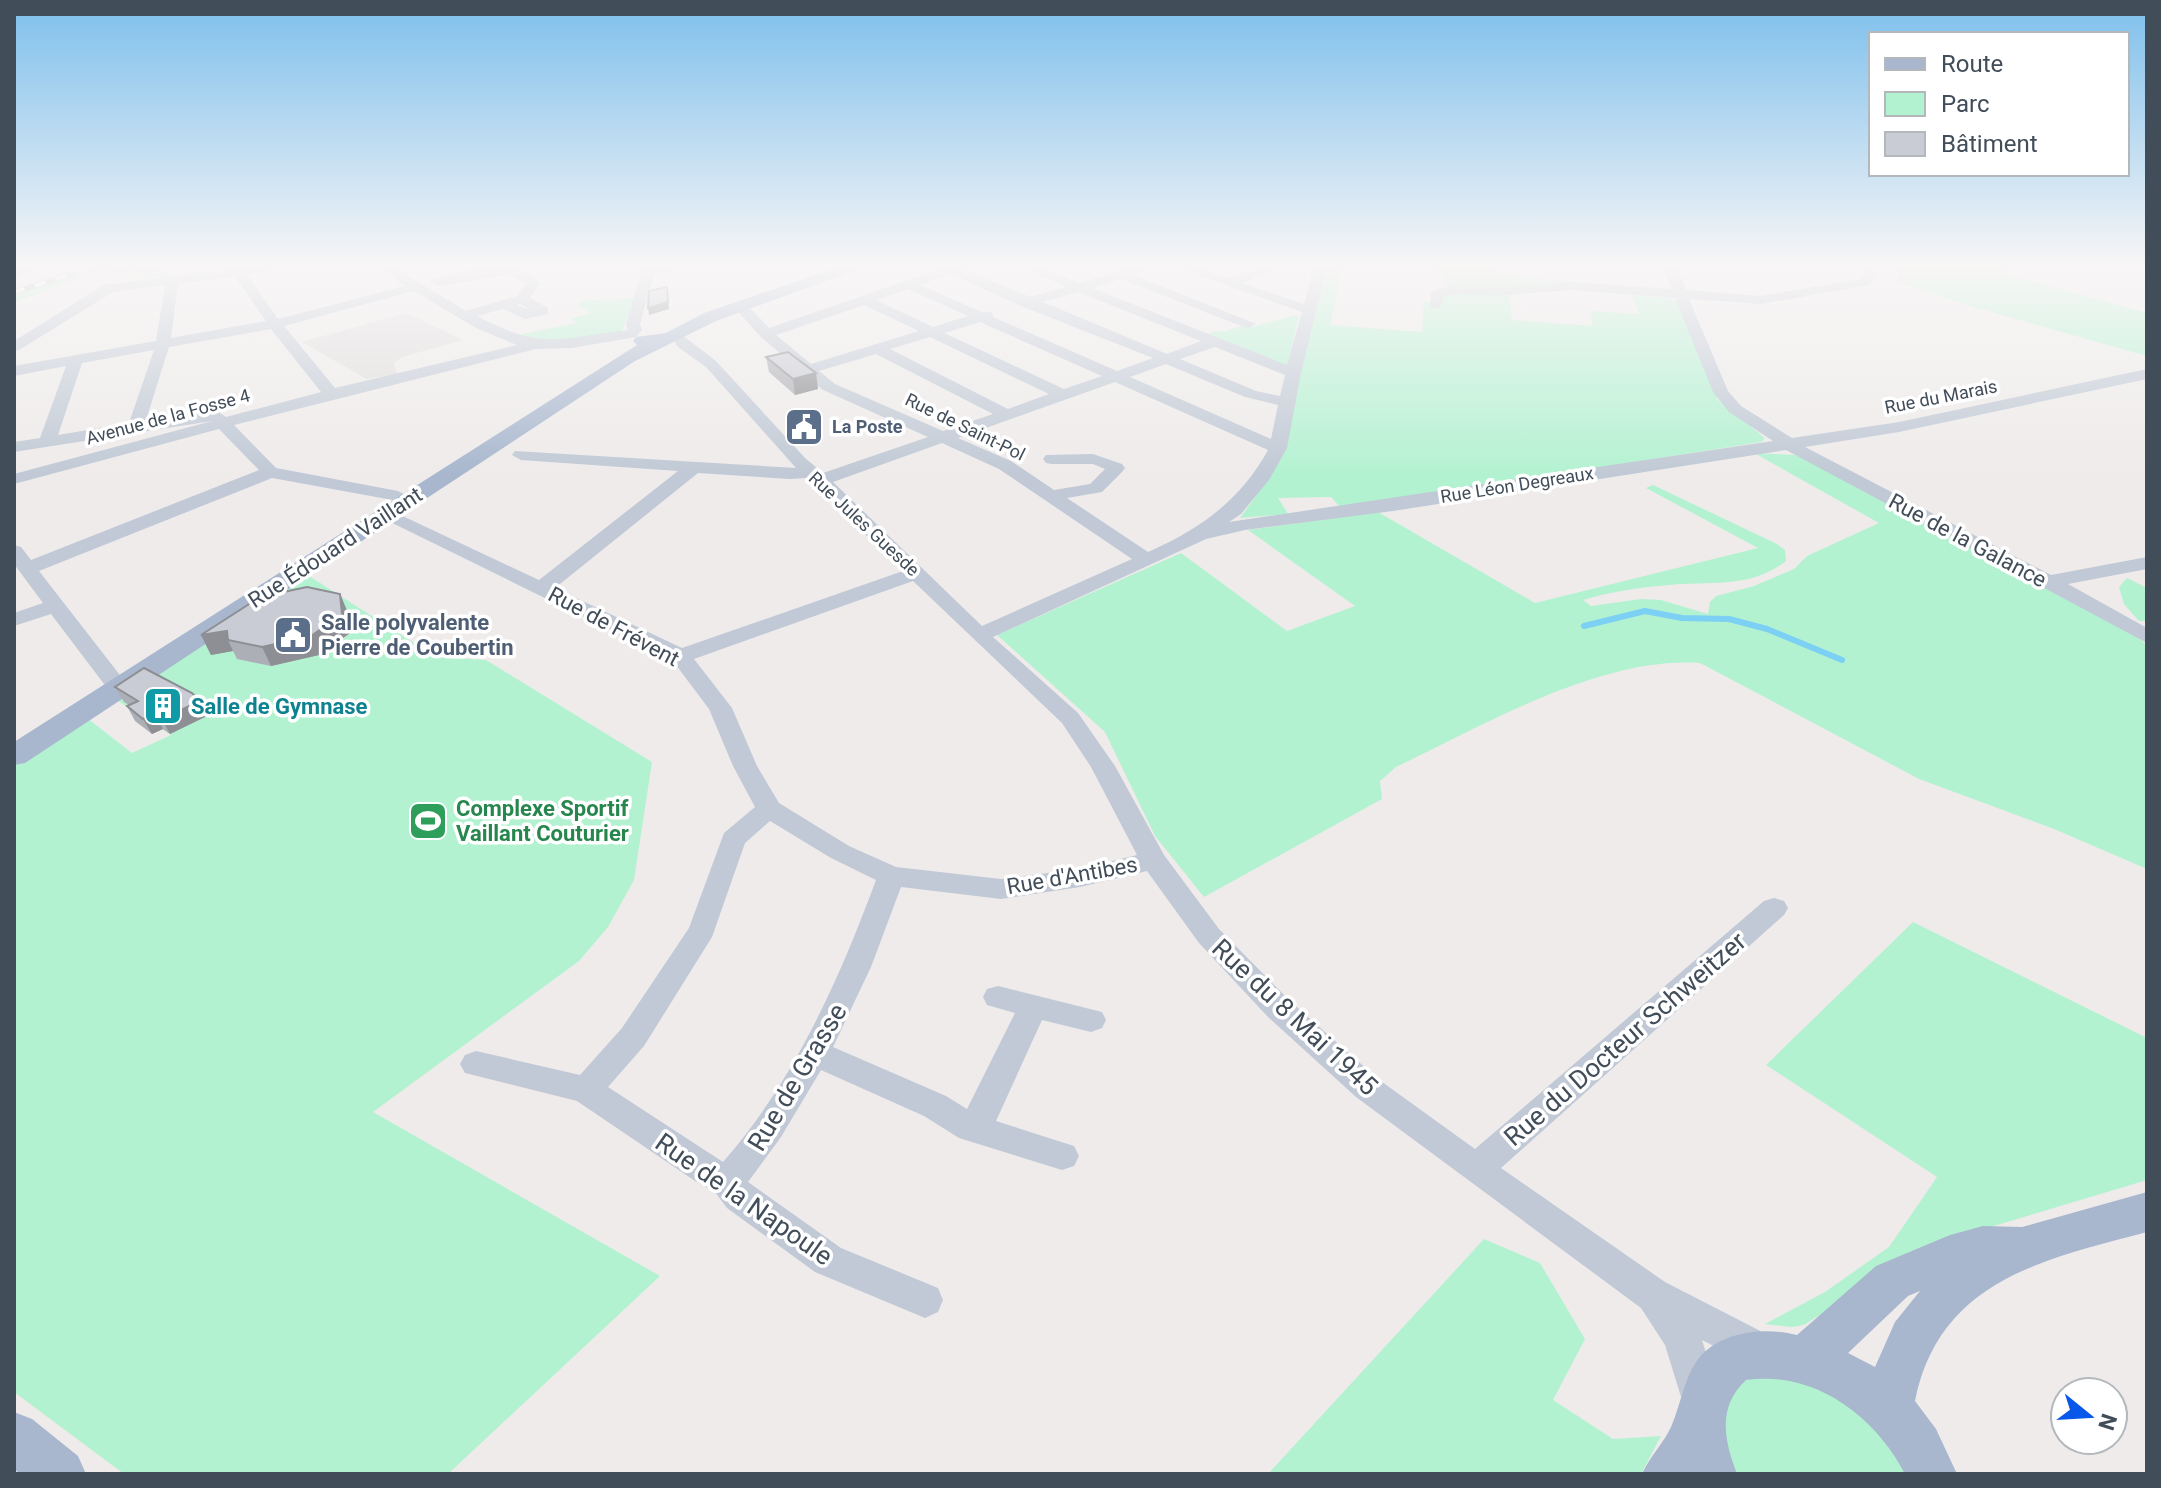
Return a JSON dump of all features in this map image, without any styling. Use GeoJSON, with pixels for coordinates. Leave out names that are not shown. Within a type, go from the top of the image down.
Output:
{"type":"FeatureCollection","features":[{"type":"Feature","properties":{"kind":"main road","name":"Rue Édouard Vaillant"},"geometry":{"type":"LineString","coordinates":[[14,741],[628,357],[652,335]]}},
{"type":"Feature","properties":{"kind":"main road","name":"Rue Édouard Vaillant"},"geometry":{"type":"LineString","coordinates":[[14,756],[391,505]]}},
{"type":"Feature","properties":{"kind":"main road"},"geometry":{"type":"LineString","coordinates":[[1889,1410],[1903,1357],[1925,1317],[1967,1280],[1998,1258],[2024,1246],[2147,1212]]}},
{"type":"Feature","properties":{"kind":"main road"},"geometry":{"type":"LineString","coordinates":[[1786,1357],[1892,1281],[1966,1250],[1983,1246],[2024,1246]]}},
{"type":"Feature","properties":{"kind":"main road"},"geometry":{"type":"LineString","coordinates":[[1668,1474],[1683,1458],[1701,1415],[1709,1385],[1722,1369],[1742,1356],[1786,1357],[1848,1378],[1889,1410],[1935,1468]]}},
{"type":"Feature","properties":{"kind":"main road"},"geometry":{"type":"LineString","coordinates":[[1701,1415],[1703,1454],[1711,1474]]}},
{"type":"Feature","properties":{"kind":"main road"},"geometry":{"type":"LineString","coordinates":[[14,1437],[60,1474]]}},
{"type":"Feature","properties":{"kind":"street"},"geometry":{"type":"LineString","coordinates":[[14,347],[33,335]]}},
{"type":"Feature","properties":{"kind":"street"},"geometry":{"type":"LineString","coordinates":[[136,426],[164,335]]}},
{"type":"Feature","properties":{"kind":"street"},"geometry":{"type":"LineString","coordinates":[[14,371],[211,335]]}},
{"type":"Feature","properties":{"kind":"street"},"geometry":{"type":"LineString","coordinates":[[284,335],[331,394]]}},
{"type":"Feature","properties":{"kind":"street"},"geometry":{"type":"LineString","coordinates":[[507,335],[535,345]]}},
{"type":"Feature","properties":{"kind":"street","name":"Avenue de la Fosse 4"},"geometry":{"type":"LineString","coordinates":[[14,479],[331,394],[535,345],[624,335]]}},
{"type":"Feature","properties":{"kind":"street","name":"Rue Jules Guesde"},"geometry":{"type":"LineString","coordinates":[[662,335],[711,364],[815,476],[979,635]]}},
{"type":"Feature","properties":{"kind":"street","name":"Rue de Saint-Pol"},"geometry":{"type":"LineString","coordinates":[[768,335],[829,387],[1005,465],[1146,560]]}},
{"type":"Feature","properties":{"kind":"street"},"geometry":{"type":"LineString","coordinates":[[807,370],[917,335]]}},
{"type":"Feature","properties":{"kind":"street"},"geometry":{"type":"LineString","coordinates":[[941,335],[1063,395]]}},
{"type":"Feature","properties":{"kind":"street"},"geometry":{"type":"LineString","coordinates":[[1026,335],[1278,448]]}},
{"type":"Feature","properties":{"kind":"street"},"geometry":{"type":"LineString","coordinates":[[1113,335],[1251,394],[1288,403]]}},
{"type":"Feature","properties":{"kind":"street"},"geometry":{"type":"LineString","coordinates":[[1198,335],[1293,373]]}},
{"type":"Feature","properties":{"kind":"street"},"geometry":{"type":"LineString","coordinates":[[1213,527],[1263,476],[1278,448],[1303,335]]}},
{"type":"Feature","properties":{"kind":"street","name":"Rue de la Galance"},"geometry":{"type":"LineString","coordinates":[[1699,335],[1727,401],[1788,443],[2144,635]]}},
{"type":"Feature","properties":{"kind":"street"},"geometry":{"type":"LineString","coordinates":[[521,455],[815,476],[945,437],[1214,342]]}},
{"type":"Feature","properties":{"kind":"street"},"geometry":{"type":"LineString","coordinates":[[876,348],[1007,415]]}},
{"type":"Feature","properties":{"kind":"street"},"geometry":{"type":"LineString","coordinates":[[48,440],[76,360]]}},
{"type":"Feature","properties":{"kind":"street","name":"Rue du Marais"},"geometry":{"type":"LineString","coordinates":[[1788,443],[1935,420],[2147,374]]}},
{"type":"Feature","properties":{"kind":"street"},"geometry":{"type":"LineString","coordinates":[[14,447],[208,414],[218,416],[270,472],[28,568]]}},
{"type":"Feature","properties":{"kind":"street","name":"Rue Léon Degreaux"},"geometry":{"type":"LineString","coordinates":[[979,635],[1213,527],[1393,505],[1788,443]]}},
{"type":"Feature","properties":{"kind":"street"},"geometry":{"type":"LineString","coordinates":[[1049,496],[1096,488],[1116,468],[1105,460],[1090,457],[1052,459]]}},
{"type":"Feature","properties":{"kind":"street"},"geometry":{"type":"LineString","coordinates":[[540,587],[553,582],[696,466]]}},
{"type":"Feature","properties":{"kind":"street","name":"Rue de Frévent"},"geometry":{"type":"LineString","coordinates":[[270,472],[391,505],[540,587],[681,656],[720,708],[745,766],[769,809]]}},
{"type":"Feature","properties":{"kind":"street","name":"Rue Léon Degreaux"},"geometry":{"type":"LineString","coordinates":[[1213,527],[1245,524]]}},
{"type":"Feature","properties":{"kind":"street"},"geometry":{"type":"LineString","coordinates":[[14,551],[112,679]]}},
{"type":"Feature","properties":{"kind":"street"},"geometry":{"type":"LineString","coordinates":[[2048,582],[2138,565]]}},
{"type":"Feature","properties":{"kind":"street"},"geometry":{"type":"LineString","coordinates":[[2138,565],[2114,583],[2115,599],[2144,635]]}},
{"type":"Feature","properties":{"kind":"street"},"geometry":{"type":"LineString","coordinates":[[681,656],[916,573]]}},
{"type":"Feature","properties":{"kind":"street"},"geometry":{"type":"LineString","coordinates":[[14,620],[54,606]]}},
{"type":"Feature","properties":{"kind":"street","name":"Rue du 8 Mai 1945"},"geometry":{"type":"LineString","coordinates":[[979,635],[1070,718],[1103,766],[1153,860],[1209,936],[1279,1009],[1367,1088],[1652,1294],[1786,1357]]}},
{"type":"Feature","properties":{"kind":"street"},"geometry":{"type":"LineString","coordinates":[[586,1090],[633,1037],[702,930],[733,839],[769,809]]}},
{"type":"Feature","properties":{"kind":"street","name":"Rue d'Antibes"},"geometry":{"type":"LineString","coordinates":[[769,809],[840,852],[891,876],[1001,889],[1080,878],[1153,860]]}},
{"type":"Feature","properties":{"kind":"street","name":"Rue de Grasse"},"geometry":{"type":"LineString","coordinates":[[727,1181],[748,1159],[817,1054],[866,946],[891,876]]}},
{"type":"Feature","properties":{"kind":"street","name":"Rue du Docteur Schweitzer"},"geometry":{"type":"LineString","coordinates":[[1476,1169],[1774,908]]}},
{"type":"Feature","properties":{"kind":"street"},"geometry":{"type":"LineString","coordinates":[[998,997],[1091,1020]]}},
{"type":"Feature","properties":{"kind":"street"},"geometry":{"type":"LineString","coordinates":[[971,1128],[984,1112],[1034,1005]]}},
{"type":"Feature","properties":{"kind":"street"},"geometry":{"type":"LineString","coordinates":[[817,1054],[935,1106],[971,1128],[1062,1156]]}},
{"type":"Feature","properties":{"kind":"street","name":"Rue de la Napoule"},"geometry":{"type":"LineString","coordinates":[[476,1064],[586,1090],[707,1171],[727,1181],[739,1197],[828,1260],[925,1300]]}},
{"type":"Feature","properties":{"kind":"street","name":"Rue du 8 Mai 1945"},"geometry":{"type":"LineString","coordinates":[[1652,1294],[1682,1337],[1701,1415]]}},
{"type":"Feature","properties":{"kind":"shaded area"},"geometry":{"type":"Polygon","coordinates":[[[326,335],[454,335],[463,340],[402,357],[394,363],[397,374],[367,379],[302,342],[326,335]]]}},
{"type":"Feature","properties":{"kind":"green space"},"geometry":{"type":"Polygon","coordinates":[[[520,335],[602,335],[550,342],[520,335]]]}},
{"type":"Feature","properties":{"kind":"green space"},"geometry":{"type":"Polygon","coordinates":[[[1209,335],[1294,335],[1287,366],[1209,335]]]}},
{"type":"Feature","properties":{"kind":"green space"},"geometry":{"type":"Polygon","coordinates":[[[1307,335],[1692,335],[1718,400],[1765,438],[1761,442],[1341,508],[1331,497],[1278,498],[1288,514],[1240,518],[1272,474],[1307,335]]]}},
{"type":"Feature","properties":{"kind":"green space"},"geometry":{"type":"Polygon","coordinates":[[[2074,335],[2147,335],[2147,356],[2074,335]]]}},
{"type":"Feature","properties":{"kind":"green space"},"geometry":{"type":"Polygon","coordinates":[[[1754,453],[1796,455],[1817,464],[2128,630],[2147,645],[2147,869],[2054,829],[1919,779],[1700,663],[1662,664],[1623,670],[1544,697],[1396,767],[1380,781],[1382,799],[1204,897],[1155,836],[1105,732],[997,635],[1181,553],[1287,631],[1355,606],[1248,530],[1378,512],[1535,603],[1758,548],[1646,488],[1653,485],[1777,544],[1785,550],[1786,561],[1772,570],[1744,580],[1648,587],[1583,600],[1591,606],[1641,599],[1661,600],[1708,614],[1710,602],[1716,596],[1754,586],[1794,569],[1807,556],[1879,523],[1754,453]]]}},
{"type":"Feature","properties":{"kind":"green space"},"geometry":{"type":"Polygon","coordinates":[[[306,574],[436,657],[486,660],[652,762],[634,880],[608,927],[579,961],[373,1112],[660,1276],[448,1474],[124,1474],[14,1392],[14,766],[87,718],[132,753],[171,735],[115,699],[306,574]]]}},
{"type":"Feature","properties":{"kind":"green space"},"geometry":{"type":"Polygon","coordinates":[[[2127,578],[2147,588],[2147,621],[2139,621],[2124,604],[2119,587],[2127,578]]]}},
{"type":"Feature","properties":{"kind":"green space"},"geometry":{"type":"Polygon","coordinates":[[[1913,922],[2147,1038],[2147,1180],[1927,1246],[1804,1325],[1765,1324],[1825,1292],[1889,1247],[1937,1177],[1766,1065],[1913,922]]]}},
{"type":"Feature","properties":{"kind":"green space"},"geometry":{"type":"Polygon","coordinates":[[[1484,1239],[1540,1263],[1585,1339],[1553,1400],[1613,1439],[1661,1436],[1642,1472],[1268,1474],[1484,1239]]]}},
{"type":"Feature","properties":{"kind":"green space"},"geometry":{"type":"Polygon","coordinates":[[[1777,1371],[1866,1409],[1908,1474],[1732,1474],[1723,1420],[1724,1406],[1739,1385],[1777,1371]]]}},
{"type":"Feature","properties":{"kind":"building"},"geometry":{"type":"Polygon","coordinates":[[[788,352],[816,373],[793,379],[766,357],[788,352]]]}},
{"type":"Feature","properties":{"kind":"building"},"geometry":{"type":"Polygon","coordinates":[[[307,587],[340,594],[342,614],[311,636],[262,647],[228,640],[227,631],[201,635],[260,597],[307,587]]]}},
{"type":"Feature","properties":{"kind":"building"},"geometry":{"type":"Polygon","coordinates":[[[144,668],[192,693],[200,701],[162,719],[155,714],[143,719],[127,706],[138,701],[115,687],[144,668]]]}},
{"type":"Feature","properties":{"kind":"waterway"},"geometry":{"type":"LineString","coordinates":[[1584,626],[1645,611],[1682,618],[1729,619],[1767,629],[1842,660]]}},
{"type":"Feature","properties":{"kind":"place","name":"La Poste"},"geometry":{"type":"Point","coordinates":[804,427]}},
{"type":"Feature","properties":{"kind":"place","name":"Salle polyvalente Pierre de Coubertin"},"geometry":{"type":"Point","coordinates":[293,635]}},
{"type":"Feature","properties":{"kind":"place","name":"Salle de Gymnase"},"geometry":{"type":"Point","coordinates":[163,706]}},
{"type":"Feature","properties":{"kind":"place","name":"Complexe Sportif Vaillant Couturier"},"geometry":{"type":"Point","coordinates":[428,821]}}]}
